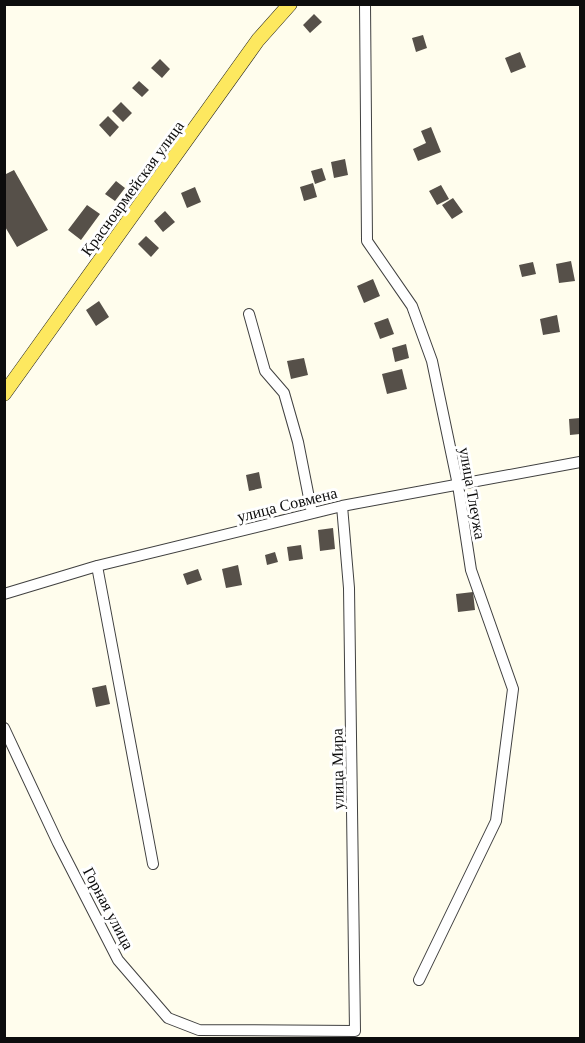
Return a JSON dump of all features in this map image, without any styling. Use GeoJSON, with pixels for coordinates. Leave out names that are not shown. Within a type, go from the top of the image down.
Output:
{"type":"FeatureCollection","features":[{"type":"Feature","properties":{"kind":"main road","name":"Красноармейская улица"},"geometry":{"type":"LineString","coordinates":[[4,394],[258,40],[290,4]]}},
{"type":"Feature","properties":{"kind":"street","name":"улица Тлеужа"},"geometry":{"type":"LineString","coordinates":[[365,4],[367,242],[412,306],[432,361],[458,485],[471,570],[513,689],[496,821],[419,980]]}},
{"type":"Feature","properties":{"kind":"street"},"geometry":{"type":"LineString","coordinates":[[249,314],[265,371],[284,393],[298,442],[312,513]]}},
{"type":"Feature","properties":{"kind":"street","name":"улица Совмена"},"geometry":{"type":"LineString","coordinates":[[4,594],[97,566],[342,506],[580,462]]}},
{"type":"Feature","properties":{"kind":"street","name":"улица Мира"},"geometry":{"type":"LineString","coordinates":[[342,506],[350,588],[359,1035]]}},
{"type":"Feature","properties":{"kind":"street"},"geometry":{"type":"LineString","coordinates":[[97,566],[153,864]]}},
{"type":"Feature","properties":{"kind":"street","name":"Горная улица"},"geometry":{"type":"LineString","coordinates":[[4,728],[58,843],[118,960],[168,1018],[199,1030],[359,1035]]}},
{"type":"Feature","properties":{"kind":"building"},"geometry":{"type":"Polygon","coordinates":[[[314,14],[322,22],[310,33],[303,25],[314,14]]]}},
{"type":"Feature","properties":{"kind":"building"},"geometry":{"type":"Polygon","coordinates":[[[423,35],[427,48],[416,52],[412,38],[423,35]]]}},
{"type":"Feature","properties":{"kind":"building"},"geometry":{"type":"Polygon","coordinates":[[[520,52],[526,67],[511,73],[505,58],[520,52]]]}},
{"type":"Feature","properties":{"kind":"building"},"geometry":{"type":"Polygon","coordinates":[[[160,59],[170,69],[162,78],[151,68],[160,59]]]}},
{"type":"Feature","properties":{"kind":"building"},"geometry":{"type":"Polygon","coordinates":[[[139,81],[149,90],[142,97],[132,88],[139,81]]]}},
{"type":"Feature","properties":{"kind":"building"},"geometry":{"type":"Polygon","coordinates":[[[121,102],[132,113],[123,122],[112,111],[121,102]]]}},
{"type":"Feature","properties":{"kind":"building"},"geometry":{"type":"Polygon","coordinates":[[[108,116],[119,127],[110,137],[99,125],[108,116]]]}},
{"type":"Feature","properties":{"kind":"building"},"geometry":{"type":"Polygon","coordinates":[[[431,127],[441,152],[418,161],[413,149],[426,143],[421,131],[431,127]]]}},
{"type":"Feature","properties":{"kind":"building"},"geometry":{"type":"Polygon","coordinates":[[[345,159],[348,175],[334,178],[331,162],[345,159]]]}},
{"type":"Feature","properties":{"kind":"building"},"geometry":{"type":"Polygon","coordinates":[[[322,168],[326,180],[315,184],[311,171],[322,168]]]}},
{"type":"Feature","properties":{"kind":"building"},"geometry":{"type":"Polygon","coordinates":[[[14,170],[48,230],[17,247],[4,225],[4,175],[14,170]]]}},
{"type":"Feature","properties":{"kind":"building"},"geometry":{"type":"Polygon","coordinates":[[[116,181],[125,188],[115,201],[105,194],[116,181]]]}},
{"type":"Feature","properties":{"kind":"building"},"geometry":{"type":"Polygon","coordinates":[[[313,183],[317,197],[304,201],[300,187],[313,183]]]}},
{"type":"Feature","properties":{"kind":"building"},"geometry":{"type":"Polygon","coordinates":[[[441,185],[449,199],[437,205],[429,191],[441,185]]]}},
{"type":"Feature","properties":{"kind":"building"},"geometry":{"type":"Polygon","coordinates":[[[195,187],[201,202],[187,208],[181,193],[195,187]]]}},
{"type":"Feature","properties":{"kind":"building"},"geometry":{"type":"Polygon","coordinates":[[[453,198],[463,212],[452,219],[442,205],[453,198]]]}},
{"type":"Feature","properties":{"kind":"building"},"geometry":{"type":"Polygon","coordinates":[[[87,205],[100,214],[81,240],[68,230],[87,205]]]}},
{"type":"Feature","properties":{"kind":"building"},"geometry":{"type":"Polygon","coordinates":[[[165,211],[175,222],[163,232],[154,221],[165,211]]]}},
{"type":"Feature","properties":{"kind":"building"},"geometry":{"type":"Polygon","coordinates":[[[146,236],[159,248],[151,257],[138,244],[146,236]]]}},
{"type":"Feature","properties":{"kind":"building"},"geometry":{"type":"Polygon","coordinates":[[[571,261],[575,281],[559,283],[556,264],[571,261]]]}},
{"type":"Feature","properties":{"kind":"building"},"geometry":{"type":"Polygon","coordinates":[[[533,262],[536,274],[522,277],[519,265],[533,262]]]}},
{"type":"Feature","properties":{"kind":"building"},"geometry":{"type":"Polygon","coordinates":[[[373,279],[380,296],[364,303],[357,286],[373,279]]]}},
{"type":"Feature","properties":{"kind":"building"},"geometry":{"type":"Polygon","coordinates":[[[99,301],[109,317],[96,326],[86,310],[99,301]]]}},
{"type":"Feature","properties":{"kind":"building"},"geometry":{"type":"Polygon","coordinates":[[[557,315],[560,332],[543,335],[540,319],[557,315]]]}},
{"type":"Feature","properties":{"kind":"building"},"geometry":{"type":"Polygon","coordinates":[[[388,318],[394,334],[380,339],[374,323],[388,318]]]}},
{"type":"Feature","properties":{"kind":"building"},"geometry":{"type":"Polygon","coordinates":[[[406,344],[409,358],[395,362],[392,348],[406,344]]]}},
{"type":"Feature","properties":{"kind":"building"},"geometry":{"type":"Polygon","coordinates":[[[304,358],[308,375],[291,379],[287,361],[304,358]]]}},
{"type":"Feature","properties":{"kind":"building"},"geometry":{"type":"Polygon","coordinates":[[[402,369],[407,389],[387,394],[382,374],[402,369]]]}},
{"type":"Feature","properties":{"kind":"building"},"geometry":{"type":"Polygon","coordinates":[[[580,418],[580,434],[570,435],[569,419],[580,418]]]}},
{"type":"Feature","properties":{"kind":"building"},"geometry":{"type":"Polygon","coordinates":[[[259,472],[262,488],[249,491],[246,475],[259,472]]]}},
{"type":"Feature","properties":{"kind":"building"},"geometry":{"type":"Polygon","coordinates":[[[333,528],[335,549],[320,551],[318,530],[333,528]]]}},
{"type":"Feature","properties":{"kind":"building"},"geometry":{"type":"Polygon","coordinates":[[[301,545],[303,559],[289,561],[287,547],[301,545]]]}},
{"type":"Feature","properties":{"kind":"building"},"geometry":{"type":"Polygon","coordinates":[[[275,552],[278,562],[267,565],[265,555],[275,552]]]}},
{"type":"Feature","properties":{"kind":"building"},"geometry":{"type":"Polygon","coordinates":[[[238,565],[242,585],[226,588],[222,569],[238,565]]]}},
{"type":"Feature","properties":{"kind":"building"},"geometry":{"type":"Polygon","coordinates":[[[198,569],[202,580],[187,585],[183,574],[198,569]]]}},
{"type":"Feature","properties":{"kind":"building"},"geometry":{"type":"Polygon","coordinates":[[[473,592],[475,610],[458,612],[456,594],[473,592]]]}},
{"type":"Feature","properties":{"kind":"building"},"geometry":{"type":"Polygon","coordinates":[[[106,685],[110,704],[96,707],[92,688],[106,685]]]}}]}
